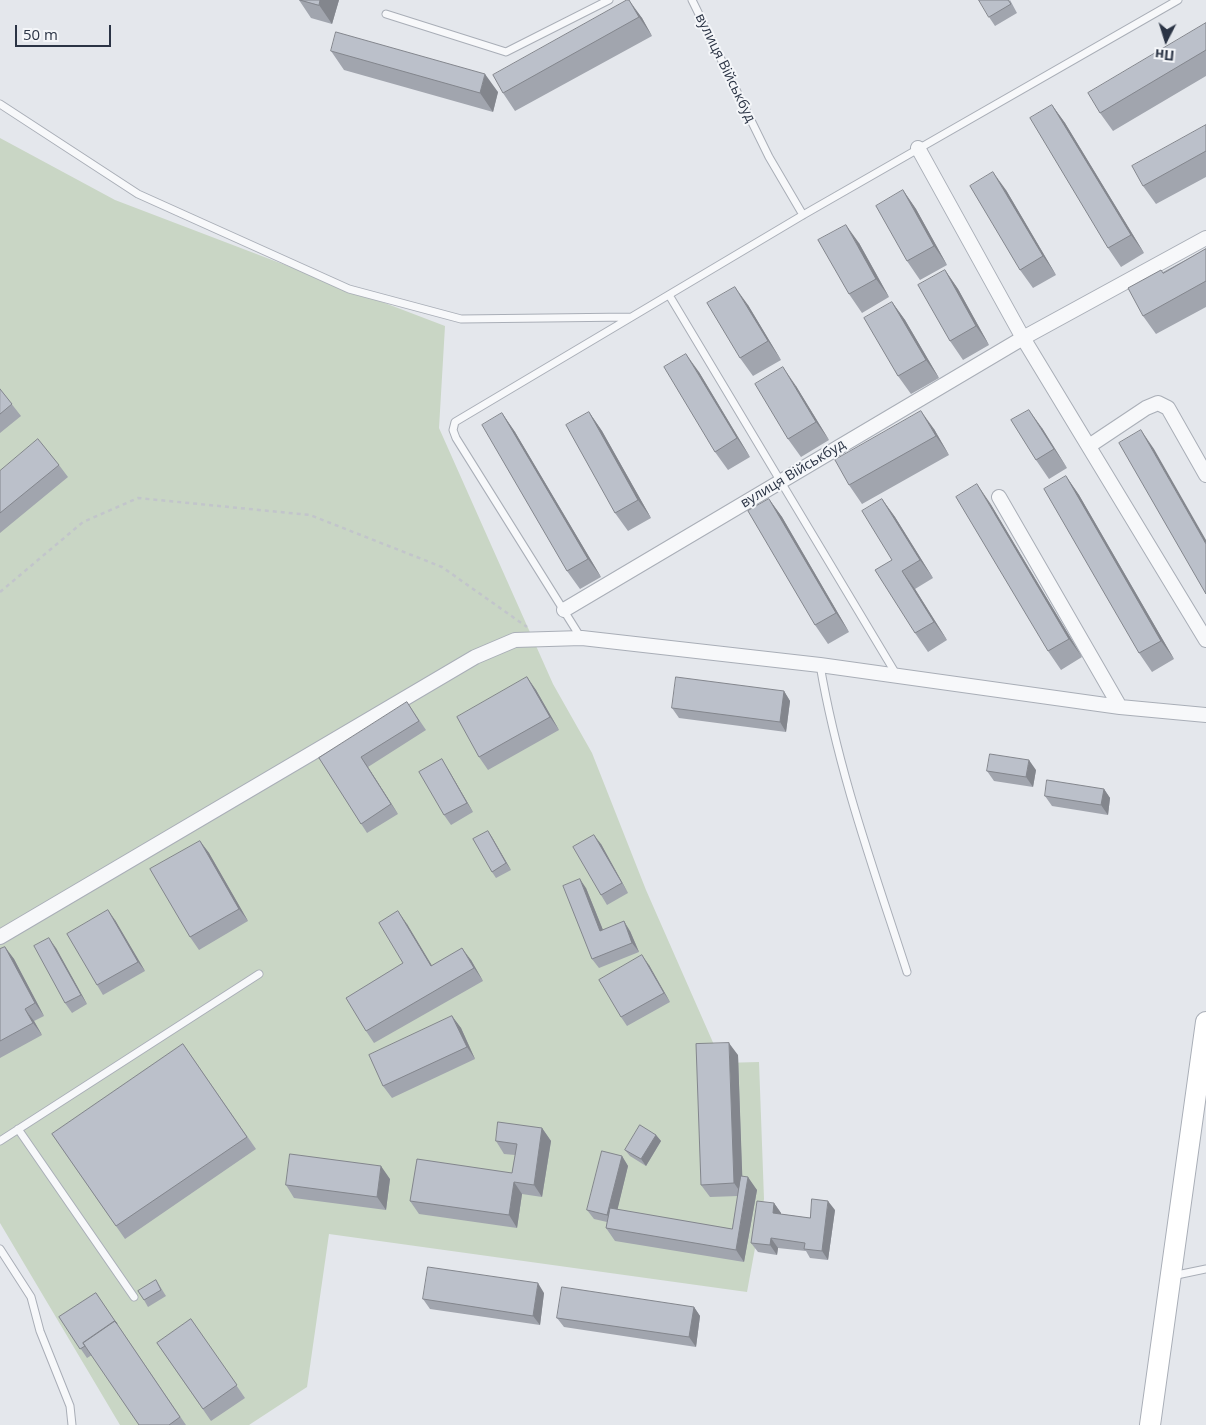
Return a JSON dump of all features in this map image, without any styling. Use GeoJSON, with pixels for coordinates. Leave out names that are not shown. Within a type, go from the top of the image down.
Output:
{"type":"FeatureCollection","features":[{"type":"Feature","properties":{"kind":"main road"},"geometry":{"type":"LineString","coordinates":[[1150,1425],[1206,1022]]}},
{"type":"Feature","properties":{"kind":"street"},"geometry":{"type":"LineString","coordinates":[[918,148],[1023,338],[1206,640]]}},
{"type":"Feature","properties":{"kind":"street","name":"вулиця Військбуд"},"geometry":{"type":"LineString","coordinates":[[564,610],[1023,338],[1206,238]]}},
{"type":"Feature","properties":{"kind":"street"},"geometry":{"type":"LineString","coordinates":[[1089,446],[1146,408],[1158,403],[1168,408],[1206,475]]}},
{"type":"Feature","properties":{"kind":"street"},"geometry":{"type":"LineString","coordinates":[[998,497],[1120,707]]}},
{"type":"Feature","properties":{"kind":"street"},"geometry":{"type":"LineString","coordinates":[[0,937],[475,656],[515,640],[582,638],[820,665],[1120,707],[1206,715]]}},
{"type":"Feature","properties":{"kind":"lane"},"geometry":{"type":"LineString","coordinates":[[386,14],[506,52],[609,0]]}},
{"type":"Feature","properties":{"kind":"lane","name":"вулиця Військбуд"},"geometry":{"type":"LineString","coordinates":[[692,0],[769,157],[803,215]]}},
{"type":"Feature","properties":{"kind":"lane"},"geometry":{"type":"LineString","coordinates":[[582,638],[456,438],[453,430],[455,422],[803,215],[1178,0]]}},
{"type":"Feature","properties":{"kind":"lane"},"geometry":{"type":"LineString","coordinates":[[0,104],[138,194],[349,289],[461,318],[632,317]]}},
{"type":"Feature","properties":{"kind":"lane"},"geometry":{"type":"LineString","coordinates":[[669,295],[779,482],[897,676]]}},
{"type":"Feature","properties":{"kind":"lane"},"geometry":{"type":"LineString","coordinates":[[820,665],[833,737],[850,797],[907,972]]}},
{"type":"Feature","properties":{"kind":"lane"},"geometry":{"type":"LineString","coordinates":[[0,1140],[259,974]]}},
{"type":"Feature","properties":{"kind":"lane"},"geometry":{"type":"LineString","coordinates":[[18,1129],[134,1297]]}},
{"type":"Feature","properties":{"kind":"lane"},"geometry":{"type":"LineString","coordinates":[[0,1249],[30,1297],[40,1331],[70,1406],[72,1425]]}},
{"type":"Feature","properties":{"kind":"lane"},"geometry":{"type":"LineString","coordinates":[[1171,1277],[1206,1268]]}},
{"type":"Feature","properties":{"kind":"path"},"geometry":{"type":"LineString","coordinates":[[0,592],[83,522],[138,498],[310,515],[442,567],[545,639]]}},
{"type":"Feature","properties":{"kind":"green space"},"geometry":{"type":"Polygon","coordinates":[[[0,138],[115,200],[445,326],[439,428],[553,684],[592,753],[646,890],[722,1063],[759,1062],[764,1199],[747,1292],[329,1234],[307,1387],[249,1425],[120,1425],[0,1223],[0,138]]]}},
{"type":"Feature","properties":{"kind":"building"},"geometry":{"type":"Polygon","coordinates":[[[300,0],[320,0],[319,5],[300,0]]]}},
{"type":"Feature","properties":{"kind":"building"},"geometry":{"type":"Polygon","coordinates":[[[629,0],[639,17],[503,93],[493,75],[629,0]]]}},
{"type":"Feature","properties":{"kind":"building"},"geometry":{"type":"Polygon","coordinates":[[[979,0],[1008,0],[1011,4],[989,17],[979,0]]]}},
{"type":"Feature","properties":{"kind":"building"},"geometry":{"type":"Polygon","coordinates":[[[1206,23],[1206,50],[1100,113],[1088,93],[1206,23]]]}},
{"type":"Feature","properties":{"kind":"building"},"geometry":{"type":"Polygon","coordinates":[[[336,32],[485,74],[480,93],[331,51],[336,32]]]}},
{"type":"Feature","properties":{"kind":"building"},"geometry":{"type":"Polygon","coordinates":[[[1052,105],[1131,235],[1108,248],[1030,118],[1052,105]]]}},
{"type":"Feature","properties":{"kind":"building"},"geometry":{"type":"Polygon","coordinates":[[[1206,125],[1206,151],[1143,186],[1132,166],[1206,125]]]}},
{"type":"Feature","properties":{"kind":"building"},"geometry":{"type":"Polygon","coordinates":[[[993,172],[1043,256],[1020,270],[970,186],[993,172]]]}},
{"type":"Feature","properties":{"kind":"building"},"geometry":{"type":"Polygon","coordinates":[[[903,190],[934,246],[907,261],[876,206],[903,190]]]}},
{"type":"Feature","properties":{"kind":"building"},"geometry":{"type":"Polygon","coordinates":[[[846,225],[876,279],[849,294],[818,240],[846,225]]]}},
{"type":"Feature","properties":{"kind":"building"},"geometry":{"type":"Polygon","coordinates":[[[1206,249],[1206,281],[1143,316],[1128,288],[1161,270],[1163,273],[1206,249]]]}},
{"type":"Feature","properties":{"kind":"building"},"geometry":{"type":"Polygon","coordinates":[[[945,270],[976,326],[950,341],[918,285],[945,270]]]}},
{"type":"Feature","properties":{"kind":"building"},"geometry":{"type":"Polygon","coordinates":[[[735,287],[768,341],[740,358],[707,303],[735,287]]]}},
{"type":"Feature","properties":{"kind":"building"},"geometry":{"type":"Polygon","coordinates":[[[892,302],[926,360],[898,376],[864,318],[892,302]]]}},
{"type":"Feature","properties":{"kind":"building"},"geometry":{"type":"Polygon","coordinates":[[[686,354],[737,438],[715,452],[664,367],[686,354]]]}},
{"type":"Feature","properties":{"kind":"building"},"geometry":{"type":"Polygon","coordinates":[[[783,367],[816,422],[788,439],[755,384],[783,367]]]}},
{"type":"Feature","properties":{"kind":"building"},"geometry":{"type":"Polygon","coordinates":[[[0,389],[12,404],[0,414],[0,389]]]}},
{"type":"Feature","properties":{"kind":"building"},"geometry":{"type":"Polygon","coordinates":[[[1029,410],[1054,449],[1036,460],[1011,420],[1029,410]]]}},
{"type":"Feature","properties":{"kind":"building"},"geometry":{"type":"Polygon","coordinates":[[[921,411],[936,436],[849,485],[835,460],[921,411]]]}},
{"type":"Feature","properties":{"kind":"building"},"geometry":{"type":"Polygon","coordinates":[[[589,412],[638,500],[615,513],[566,425],[589,412]]]}},
{"type":"Feature","properties":{"kind":"building"},"geometry":{"type":"Polygon","coordinates":[[[502,413],[588,559],[567,571],[482,425],[502,413]]]}},
{"type":"Feature","properties":{"kind":"building"},"geometry":{"type":"Polygon","coordinates":[[[1141,430],[1206,544],[1206,594],[1119,443],[1141,430]]]}},
{"type":"Feature","properties":{"kind":"building"},"geometry":{"type":"Polygon","coordinates":[[[38,439],[59,465],[0,513],[0,471],[38,439]]]}},
{"type":"Feature","properties":{"kind":"building"},"geometry":{"type":"Polygon","coordinates":[[[1066,476],[1161,641],[1139,653],[1044,489],[1066,476]]]}},
{"type":"Feature","properties":{"kind":"building"},"geometry":{"type":"Polygon","coordinates":[[[977,484],[1069,639],[1048,651],[956,497],[977,484]]]}},
{"type":"Feature","properties":{"kind":"building"},"geometry":{"type":"Polygon","coordinates":[[[769,499],[836,613],[815,625],[748,511],[769,499]]]}},
{"type":"Feature","properties":{"kind":"building"},"geometry":{"type":"Polygon","coordinates":[[[882,499],[920,560],[902,571],[934,622],[915,633],[875,570],[892,560],[862,511],[882,499]]]}},
{"type":"Feature","properties":{"kind":"building"},"geometry":{"type":"Polygon","coordinates":[[[527,677],[550,717],[479,757],[457,717],[527,677]]]}},
{"type":"Feature","properties":{"kind":"building"},"geometry":{"type":"Polygon","coordinates":[[[676,677],[784,691],[780,722],[672,708],[676,677]]]}},
{"type":"Feature","properties":{"kind":"building"},"geometry":{"type":"Polygon","coordinates":[[[407,702],[419,721],[361,757],[391,804],[361,824],[319,758],[407,702]]]}},
{"type":"Feature","properties":{"kind":"building"},"geometry":{"type":"Polygon","coordinates":[[[990,754],[1029,760],[1026,777],[987,771],[990,754]]]}},
{"type":"Feature","properties":{"kind":"building"},"geometry":{"type":"Polygon","coordinates":[[[442,759],[467,803],[444,815],[419,772],[442,759]]]}},
{"type":"Feature","properties":{"kind":"building"},"geometry":{"type":"Polygon","coordinates":[[[1047,780],[1104,789],[1101,805],[1045,796],[1047,780]]]}},
{"type":"Feature","properties":{"kind":"building"},"geometry":{"type":"Polygon","coordinates":[[[488,831],[506,863],[492,872],[473,839],[488,831]]]}},
{"type":"Feature","properties":{"kind":"building"},"geometry":{"type":"Polygon","coordinates":[[[594,835],[622,883],[601,895],[573,847],[594,835]]]}},
{"type":"Feature","properties":{"kind":"building"},"geometry":{"type":"Polygon","coordinates":[[[200,841],[239,909],[190,937],[150,869],[200,841]]]}},
{"type":"Feature","properties":{"kind":"building"},"geometry":{"type":"Polygon","coordinates":[[[580,879],[600,931],[624,921],[632,943],[592,959],[563,886],[580,879]]]}},
{"type":"Feature","properties":{"kind":"building"},"geometry":{"type":"Polygon","coordinates":[[[108,910],[138,962],[97,985],[67,934],[108,910]]]}},
{"type":"Feature","properties":{"kind":"building"},"geometry":{"type":"Polygon","coordinates":[[[398,911],[431,966],[462,948],[474,968],[366,1031],[346,998],[403,963],[379,923],[398,911]]]}},
{"type":"Feature","properties":{"kind":"building"},"geometry":{"type":"Polygon","coordinates":[[[49,938],[81,995],[65,1003],[34,946],[49,938]]]}},
{"type":"Feature","properties":{"kind":"building"},"geometry":{"type":"Polygon","coordinates":[[[5,947],[35,1003],[25,1009],[33,1023],[0,1041],[0,949],[5,947]]]}},
{"type":"Feature","properties":{"kind":"building"},"geometry":{"type":"Polygon","coordinates":[[[642,955],[664,993],[621,1017],[599,980],[642,955]]]}},
{"type":"Feature","properties":{"kind":"building"},"geometry":{"type":"Polygon","coordinates":[[[452,1016],[467,1047],[383,1086],[369,1055],[452,1016]]]}},
{"type":"Feature","properties":{"kind":"building"},"geometry":{"type":"Polygon","coordinates":[[[729,1043],[734,1183],[701,1185],[696,1044],[729,1043]]]}},
{"type":"Feature","properties":{"kind":"building"},"geometry":{"type":"Polygon","coordinates":[[[183,1044],[247,1137],[116,1226],[52,1134],[183,1044]]]}},
{"type":"Feature","properties":{"kind":"building"},"geometry":{"type":"Polygon","coordinates":[[[498,1122],[542,1128],[534,1185],[514,1182],[509,1215],[410,1201],[417,1159],[512,1173],[517,1144],[496,1141],[498,1122]]]}},
{"type":"Feature","properties":{"kind":"building"},"geometry":{"type":"Polygon","coordinates":[[[640,1125],[656,1135],[641,1159],[625,1150],[640,1125]]]}},
{"type":"Feature","properties":{"kind":"building"},"geometry":{"type":"Polygon","coordinates":[[[602,1151],[622,1156],[607,1215],[587,1210],[602,1151]]]}},
{"type":"Feature","properties":{"kind":"building"},"geometry":{"type":"Polygon","coordinates":[[[290,1154],[381,1166],[377,1197],[286,1185],[290,1154]]]}},
{"type":"Feature","properties":{"kind":"building"},"geometry":{"type":"Polygon","coordinates":[[[741,1176],[748,1177],[736,1250],[606,1228],[610,1208],[732,1229],[741,1176]]]}},
{"type":"Feature","properties":{"kind":"building"},"geometry":{"type":"Polygon","coordinates":[[[812,1199],[828,1201],[822,1251],[804,1249],[805,1243],[771,1238],[770,1245],[751,1243],[757,1201],[774,1203],[773,1213],[810,1218],[812,1199]]]}},
{"type":"Feature","properties":{"kind":"building"},"geometry":{"type":"Polygon","coordinates":[[[428,1267],[538,1283],[533,1316],[423,1299],[428,1267]]]}},
{"type":"Feature","properties":{"kind":"building"},"geometry":{"type":"Polygon","coordinates":[[[156,1280],[161,1290],[144,1300],[138,1291],[156,1280]]]}},
{"type":"Feature","properties":{"kind":"building"},"geometry":{"type":"Polygon","coordinates":[[[562,1287],[694,1307],[689,1337],[557,1318],[562,1287]]]}},
{"type":"Feature","properties":{"kind":"building"},"geometry":{"type":"Polygon","coordinates":[[[96,1293],[115,1321],[83,1343],[85,1346],[80,1349],[59,1317],[96,1293]]]}},
{"type":"Feature","properties":{"kind":"building"},"geometry":{"type":"Polygon","coordinates":[[[191,1319],[237,1385],[203,1409],[157,1343],[191,1319]]]}},
{"type":"Feature","properties":{"kind":"building"},"geometry":{"type":"Polygon","coordinates":[[[115,1321],[180,1417],[169,1425],[139,1425],[83,1343],[115,1321]]]}}]}
